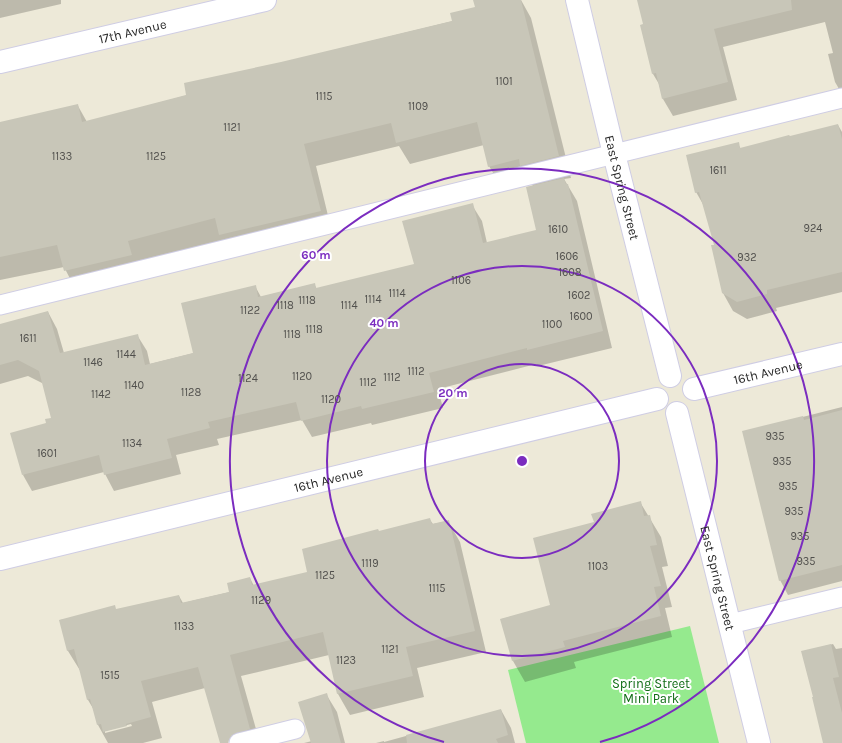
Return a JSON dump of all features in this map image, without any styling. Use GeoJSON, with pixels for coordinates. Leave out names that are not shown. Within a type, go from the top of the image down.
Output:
{"type":"FeatureCollection","features":[{"type":"Feature","properties":{"kind":"street","name":"17th Avenue"},"geometry":{"type":"LineString","coordinates":[[0,62],[266,0]]}},
{"type":"Feature","properties":{"kind":"street","name":"East Spring Street"},"geometry":{"type":"LineString","coordinates":[[577,0],[670,376]]}},
{"type":"Feature","properties":{"kind":"street","name":"16th Avenue"},"geometry":{"type":"LineString","coordinates":[[694,389],[842,354]]}},
{"type":"Feature","properties":{"kind":"street"},"geometry":{"type":"LineString","coordinates":[[678,375],[685,377],[694,389],[692,404],[688,408],[677,413],[666,411],[661,407],[657,399],[658,387],[661,382],[670,376],[678,375]]}},
{"type":"Feature","properties":{"kind":"street","name":"16th Avenue"},"geometry":{"type":"LineString","coordinates":[[0,558],[657,399]]}},
{"type":"Feature","properties":{"kind":"street","name":"East Spring Street"},"geometry":{"type":"LineString","coordinates":[[677,413],[759,743]]}},
{"type":"Feature","properties":{"kind":"lane"},"geometry":{"type":"LineString","coordinates":[[0,305],[842,98]]}},
{"type":"Feature","properties":{"kind":"lane"},"geometry":{"type":"LineString","coordinates":[[730,624],[842,597]]}},
{"type":"Feature","properties":{"kind":"lane"},"geometry":{"type":"LineString","coordinates":[[239,743],[295,729]]}},
{"type":"Feature","properties":{"kind":"green space","name":"Spring Street Mini Park"},"geometry":{"type":"Polygon","coordinates":[[[690,626],[719,743],[526,743],[508,670],[690,626]]]}},
{"type":"Feature","properties":{"kind":"building"},"geometry":{"type":"Polygon","coordinates":[[[473,0],[521,0],[559,156],[520,166],[519,159],[488,167],[477,122],[396,143],[391,123],[304,144],[321,211],[219,235],[215,218],[128,241],[132,255],[64,271],[57,245],[0,257],[0,122],[78,104],[82,122],[186,95],[184,83],[281,62],[452,21],[450,13],[475,7],[473,0]]]}},
{"type":"Feature","properties":{"kind":"building"},"geometry":{"type":"Polygon","coordinates":[[[637,0],[791,0],[792,10],[714,29],[728,82],[662,99],[656,73],[652,74],[640,25],[643,24],[637,0]]]}},
{"type":"Feature","properties":{"kind":"building"},"geometry":{"type":"Polygon","coordinates":[[[838,124],[842,139],[842,272],[767,290],[767,294],[737,302],[722,293],[711,245],[714,245],[699,192],[695,193],[686,155],[739,142],[740,148],[838,124]]]}},
{"type":"Feature","properties":{"kind":"building"},"geometry":{"type":"Polygon","coordinates":[[[564,178],[566,184],[568,184],[603,331],[527,350],[527,348],[429,373],[434,392],[362,409],[361,406],[301,421],[296,402],[208,422],[210,428],[167,439],[172,458],[104,475],[99,455],[22,475],[10,433],[46,423],[45,419],[51,418],[39,371],[18,360],[0,365],[0,324],[48,311],[60,353],[138,334],[145,365],[193,353],[181,303],[256,285],[258,297],[315,283],[316,288],[414,264],[402,221],[473,203],[483,243],[536,230],[526,187],[564,178]]]}},
{"type":"Feature","properties":{"kind":"building"},"geometry":{"type":"Polygon","coordinates":[[[842,410],[842,565],[779,581],[742,431],[803,416],[804,420],[842,410]]]}},
{"type":"Feature","properties":{"kind":"building"},"geometry":{"type":"Polygon","coordinates":[[[641,501],[644,516],[650,515],[657,545],[650,546],[661,586],[654,587],[661,616],[563,641],[565,647],[512,661],[500,619],[550,605],[533,538],[594,522],[591,514],[641,501]]]}},
{"type":"Feature","properties":{"kind":"building"},"geometry":{"type":"Polygon","coordinates":[[[430,518],[432,524],[449,520],[475,631],[406,647],[413,676],[337,694],[323,632],[230,655],[250,729],[232,735],[228,743],[220,743],[198,667],[141,681],[151,717],[126,724],[127,726],[103,732],[101,724],[97,725],[90,699],[87,700],[74,649],[67,651],[59,620],[115,605],[116,609],[179,595],[181,603],[229,592],[227,583],[250,577],[252,585],[307,572],[302,549],[378,529],[379,531],[430,518]]]}},
{"type":"Feature","properties":{"kind":"building"},"geometry":{"type":"Polygon","coordinates":[[[831,644],[839,677],[833,678],[842,713],[842,743],[823,743],[801,651],[831,644]]]}},
{"type":"Feature","properties":{"kind":"building"},"geometry":{"type":"Polygon","coordinates":[[[327,693],[341,743],[311,743],[298,702],[327,693]]]}},
{"type":"Feature","properties":{"kind":"building"},"geometry":{"type":"Polygon","coordinates":[[[501,709],[508,735],[496,739],[498,743],[407,743],[406,735],[501,709]]]}}]}
